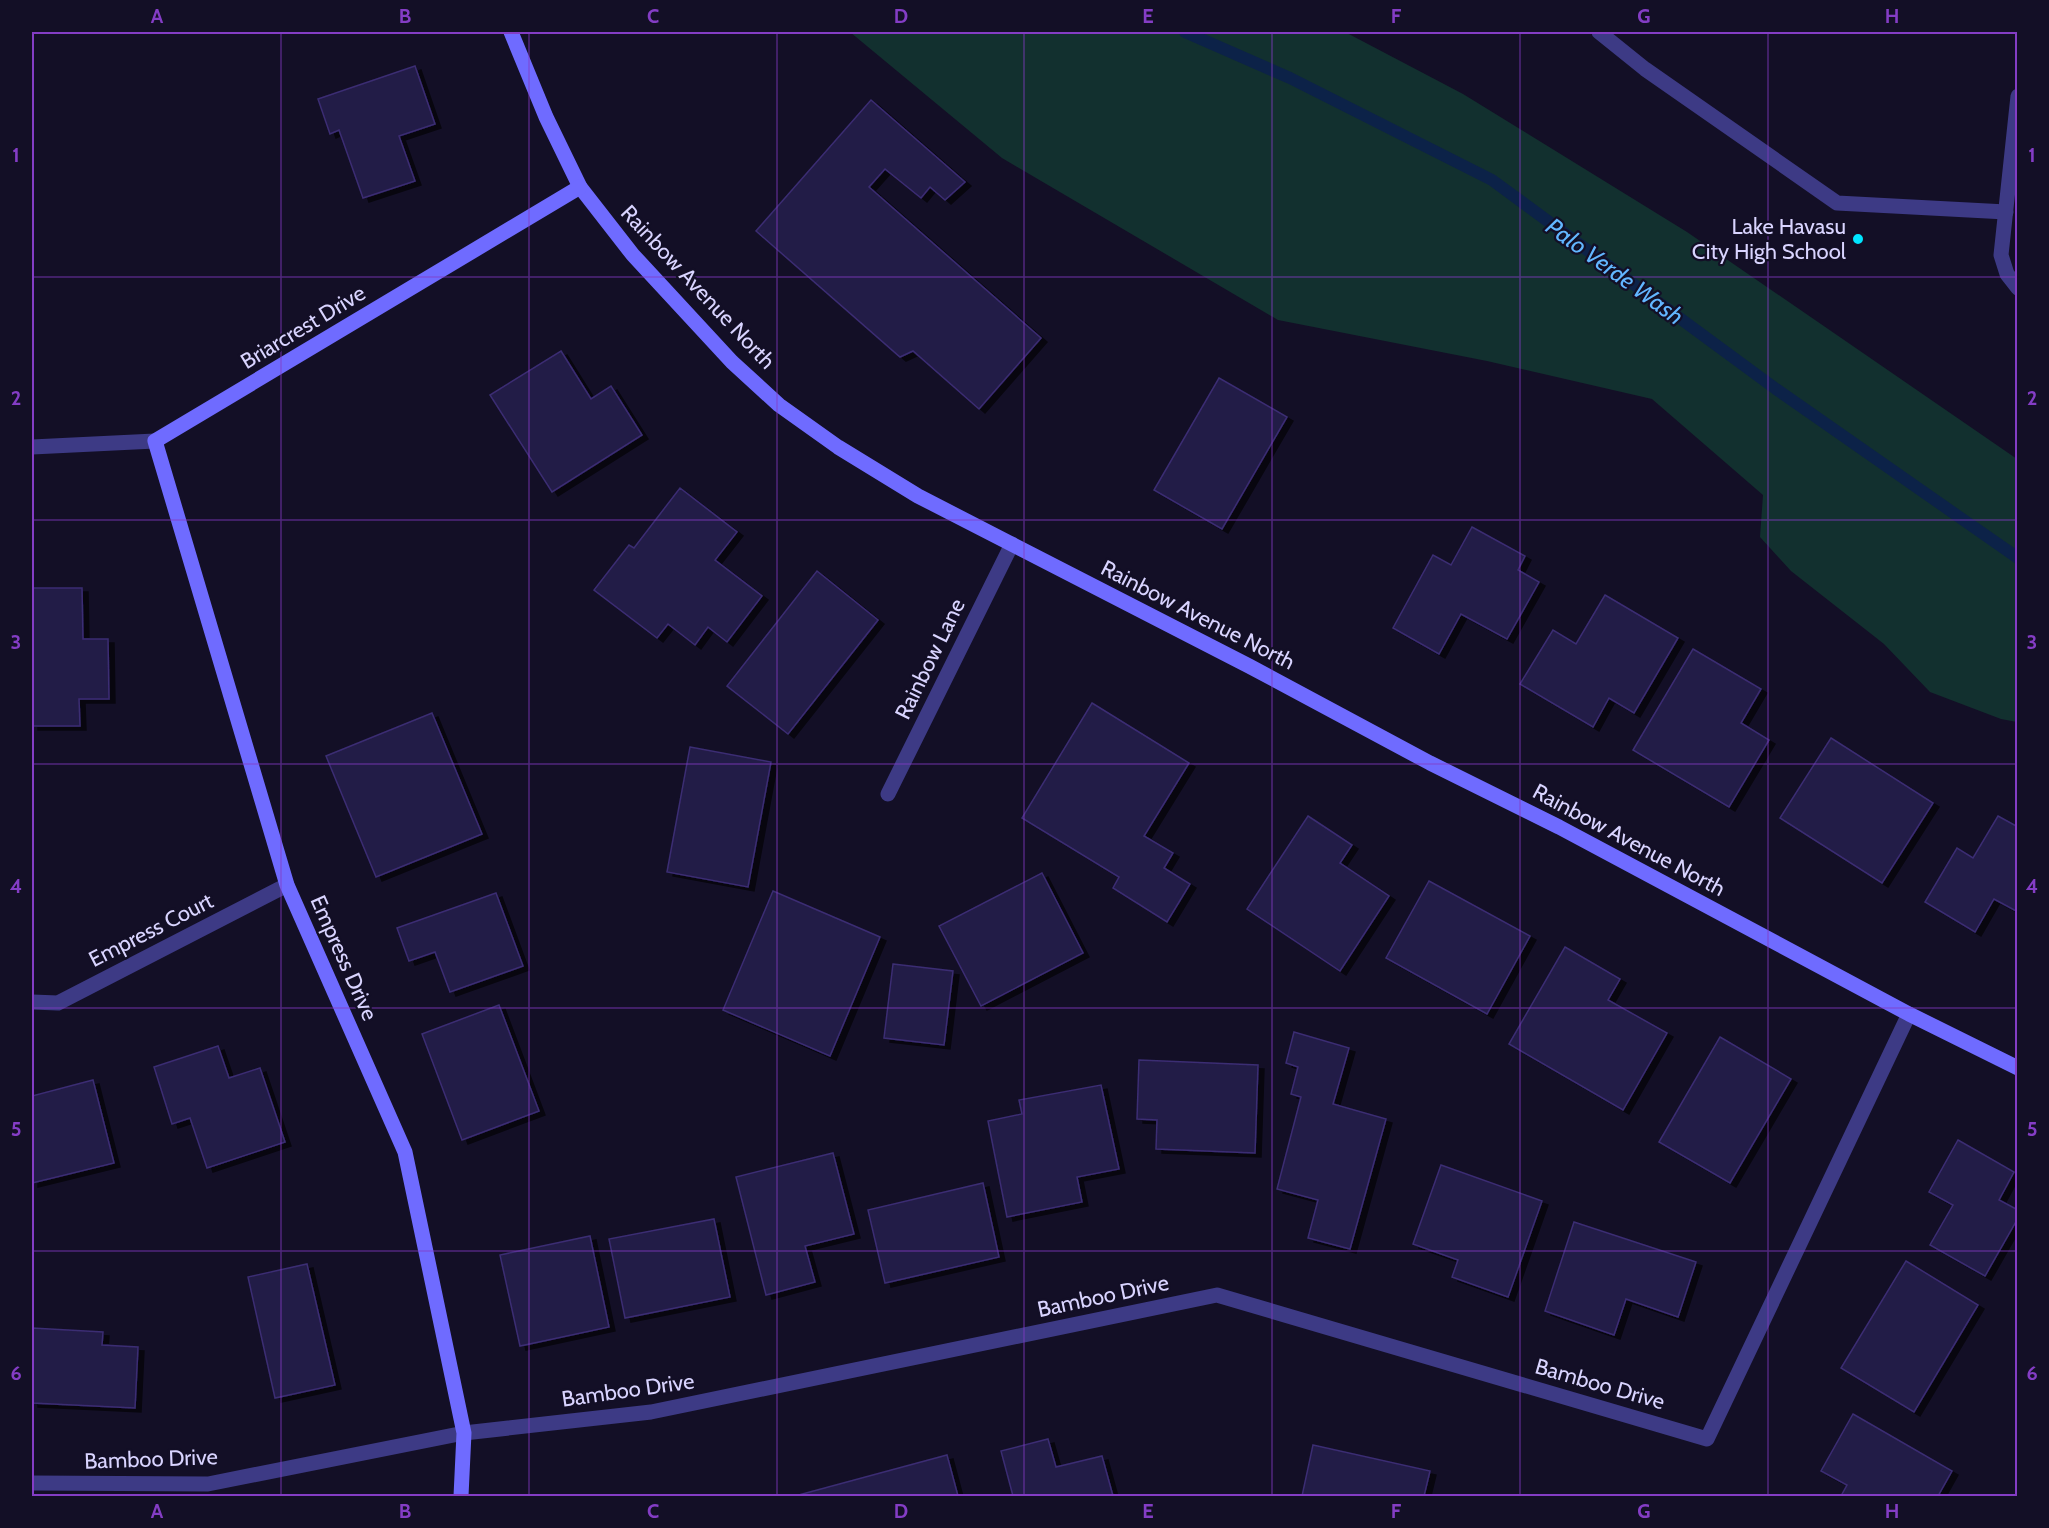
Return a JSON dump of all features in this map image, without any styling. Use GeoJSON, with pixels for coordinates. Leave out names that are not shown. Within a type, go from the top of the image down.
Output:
{"type":"FeatureCollection","features":[{"type":"Feature","properties":{"kind":"street","name":"Rainbow Avenue North"},"geometry":{"type":"LineString","coordinates":[[511,32],[546,117],[580,187],[633,255],[732,362],[779,405],[838,447],[918,496],[1249,666],[1430,764],[1559,826],[1910,1014],[2018,1068]]}},
{"type":"Feature","properties":{"kind":"street"},"geometry":{"type":"LineString","coordinates":[[1599,32],[1645,69],[1837,203],[2006,212]]}},
{"type":"Feature","properties":{"kind":"street"},"geometry":{"type":"LineString","coordinates":[[2018,96],[2001,255],[2007,274],[2018,288]]}},
{"type":"Feature","properties":{"kind":"street","name":"Briarcrest Drive"},"geometry":{"type":"LineString","coordinates":[[32,447],[155,441],[580,187]]}},
{"type":"Feature","properties":{"kind":"street","name":"Empress Drive"},"geometry":{"type":"LineString","coordinates":[[155,441],[287,885],[405,1152],[464,1433],[461,1497]]}},
{"type":"Feature","properties":{"kind":"street","name":"Rainbow Lane"},"geometry":{"type":"LineString","coordinates":[[888,794],[1012,544]]}},
{"type":"Feature","properties":{"kind":"street","name":"Empress Court"},"geometry":{"type":"LineString","coordinates":[[32,1002],[58,1004],[287,885]]}},
{"type":"Feature","properties":{"kind":"street","name":"Bamboo Drive"},"geometry":{"type":"LineString","coordinates":[[32,1483],[208,1484],[464,1433],[651,1412],[1216,1295],[1707,1439],[1910,1014]]}},
{"type":"Feature","properties":{"kind":"green space"},"geometry":{"type":"Polygon","coordinates":[[[850,32],[1345,32],[1463,94],[1687,232],[2017,459],[2017,722],[2001,719],[1930,692],[1884,644],[1791,571],[1760,537],[1763,495],[1652,399],[1487,361],[1278,320],[1002,158],[850,32]]]}},
{"type":"Feature","properties":{"kind":"building"},"geometry":{"type":"Polygon","coordinates":[[[415,66],[435,124],[399,136],[415,181],[363,198],[339,130],[330,134],[318,99],[415,66]]]}},
{"type":"Feature","properties":{"kind":"building"},"geometry":{"type":"Polygon","coordinates":[[[871,100],[965,182],[945,200],[930,187],[921,198],[885,169],[869,187],[1041,338],[979,409],[913,351],[900,357],[756,231],[871,100]]]}},
{"type":"Feature","properties":{"kind":"building"},"geometry":{"type":"Polygon","coordinates":[[[561,351],[591,399],[611,386],[642,435],[552,492],[490,395],[561,351]]]}},
{"type":"Feature","properties":{"kind":"building"},"geometry":{"type":"Polygon","coordinates":[[[1219,378],[1287,417],[1222,529],[1154,490],[1219,378]]]}},
{"type":"Feature","properties":{"kind":"building"},"geometry":{"type":"Polygon","coordinates":[[[680,488],[737,532],[715,560],[762,596],[727,642],[708,627],[695,645],[668,624],[657,638],[594,590],[629,545],[634,548],[680,488]]]}},
{"type":"Feature","properties":{"kind":"building"},"geometry":{"type":"Polygon","coordinates":[[[1472,527],[1525,556],[1518,570],[1539,582],[1507,639],[1461,614],[1439,654],[1393,628],[1433,555],[1451,565],[1472,527]]]}},
{"type":"Feature","properties":{"kind":"building"},"geometry":{"type":"Polygon","coordinates":[[[817,571],[878,620],[788,734],[727,686],[817,571]]]}},
{"type":"Feature","properties":{"kind":"building"},"geometry":{"type":"Polygon","coordinates":[[[32,588],[82,588],[83,639],[108,639],[109,699],[79,699],[80,726],[32,726],[32,588]]]}},
{"type":"Feature","properties":{"kind":"building"},"geometry":{"type":"Polygon","coordinates":[[[1605,595],[1678,638],[1634,713],[1609,698],[1593,727],[1520,684],[1553,630],[1576,644],[1605,595]]]}},
{"type":"Feature","properties":{"kind":"building"},"geometry":{"type":"Polygon","coordinates":[[[1693,649],[1761,689],[1741,723],[1769,740],[1729,807],[1633,750],[1693,649]]]}},
{"type":"Feature","properties":{"kind":"building"},"geometry":{"type":"Polygon","coordinates":[[[1092,703],[1189,763],[1144,836],[1173,853],[1164,868],[1190,884],[1167,922],[1113,888],[1119,877],[1022,818],[1092,703]]]}},
{"type":"Feature","properties":{"kind":"building"},"geometry":{"type":"Polygon","coordinates":[[[432,713],[482,834],[376,877],[326,756],[432,713]]]}},
{"type":"Feature","properties":{"kind":"building"},"geometry":{"type":"Polygon","coordinates":[[[1831,738],[1933,803],[1882,883],[1780,818],[1831,738]]]}},
{"type":"Feature","properties":{"kind":"building"},"geometry":{"type":"Polygon","coordinates":[[[690,747],[771,762],[748,887],[667,872],[690,747]]]}},
{"type":"Feature","properties":{"kind":"building"},"geometry":{"type":"Polygon","coordinates":[[[1308,816],[1352,845],[1340,863],[1389,896],[1340,971],[1247,909],[1308,816]]]}},
{"type":"Feature","properties":{"kind":"building"},"geometry":{"type":"Polygon","coordinates":[[[1998,816],[2018,827],[2018,912],[1994,899],[1975,932],[1925,902],[1957,848],[1973,858],[1998,816]]]}},
{"type":"Feature","properties":{"kind":"building"},"geometry":{"type":"Polygon","coordinates":[[[1042,873],[1083,953],[981,1006],[939,926],[1042,873]]]}},
{"type":"Feature","properties":{"kind":"building"},"geometry":{"type":"Polygon","coordinates":[[[1429,881],[1530,936],[1487,1014],[1386,958],[1429,881]]]}},
{"type":"Feature","properties":{"kind":"building"},"geometry":{"type":"Polygon","coordinates":[[[773,891],[880,937],[830,1056],[723,1010],[773,891]]]}},
{"type":"Feature","properties":{"kind":"building"},"geometry":{"type":"Polygon","coordinates":[[[496,893],[523,966],[450,992],[435,952],[409,961],[397,928],[496,893]]]}},
{"type":"Feature","properties":{"kind":"building"},"geometry":{"type":"Polygon","coordinates":[[[1565,947],[1620,979],[1608,1000],[1667,1033],[1623,1110],[1509,1044],[1565,947]]]}},
{"type":"Feature","properties":{"kind":"building"},"geometry":{"type":"Polygon","coordinates":[[[893,964],[953,971],[944,1045],[884,1038],[893,964]]]}},
{"type":"Feature","properties":{"kind":"building"},"geometry":{"type":"Polygon","coordinates":[[[499,1005],[539,1111],[462,1140],[422,1034],[499,1005]]]}},
{"type":"Feature","properties":{"kind":"building"},"geometry":{"type":"Polygon","coordinates":[[[1294,1032],[1349,1048],[1333,1104],[1386,1119],[1350,1249],[1308,1238],[1318,1200],[1277,1189],[1301,1097],[1291,1094],[1298,1067],[1286,1063],[1294,1032]]]}},
{"type":"Feature","properties":{"kind":"building"},"geometry":{"type":"Polygon","coordinates":[[[1720,1037],[1791,1079],[1730,1183],[1659,1142],[1720,1037]]]}},
{"type":"Feature","properties":{"kind":"building"},"geometry":{"type":"Polygon","coordinates":[[[218,1046],[229,1078],[260,1068],[285,1142],[207,1168],[190,1118],[172,1124],[154,1067],[218,1046]]]}},
{"type":"Feature","properties":{"kind":"building"},"geometry":{"type":"Polygon","coordinates":[[[1139,1060],[1258,1065],[1255,1153],[1156,1149],[1157,1120],[1137,1119],[1139,1060]]]}},
{"type":"Feature","properties":{"kind":"building"},"geometry":{"type":"Polygon","coordinates":[[[93,1080],[114,1163],[32,1183],[32,1096],[93,1080]]]}},
{"type":"Feature","properties":{"kind":"building"},"geometry":{"type":"Polygon","coordinates":[[[1101,1085],[1119,1169],[1077,1177],[1082,1202],[1007,1217],[988,1121],[1022,1114],[1019,1100],[1101,1085]]]}},
{"type":"Feature","properties":{"kind":"building"},"geometry":{"type":"Polygon","coordinates":[[[1958,1140],[2014,1172],[1999,1200],[2018,1210],[2018,1218],[1985,1276],[1930,1245],[1953,1205],[1929,1192],[1958,1140]]]}},
{"type":"Feature","properties":{"kind":"building"},"geometry":{"type":"Polygon","coordinates":[[[833,1153],[854,1234],[805,1246],[815,1282],[766,1295],[736,1177],[833,1153]]]}},
{"type":"Feature","properties":{"kind":"building"},"geometry":{"type":"Polygon","coordinates":[[[1441,1165],[1542,1201],[1508,1297],[1452,1277],[1458,1260],[1413,1244],[1441,1165]]]}},
{"type":"Feature","properties":{"kind":"building"},"geometry":{"type":"Polygon","coordinates":[[[983,1183],[999,1257],[885,1283],[868,1210],[983,1183]]]}},
{"type":"Feature","properties":{"kind":"building"},"geometry":{"type":"Polygon","coordinates":[[[714,1219],[730,1297],[625,1318],[609,1239],[714,1219]]]}},
{"type":"Feature","properties":{"kind":"building"},"geometry":{"type":"Polygon","coordinates":[[[1574,1222],[1696,1262],[1678,1317],[1626,1299],[1614,1335],[1545,1311],[1574,1222]]]}},
{"type":"Feature","properties":{"kind":"building"},"geometry":{"type":"Polygon","coordinates":[[[590,1236],[609,1327],[520,1346],[500,1255],[590,1236]]]}},
{"type":"Feature","properties":{"kind":"building"},"geometry":{"type":"Polygon","coordinates":[[[1906,1261],[1978,1305],[1914,1412],[1841,1368],[1906,1261]]]}},
{"type":"Feature","properties":{"kind":"building"},"geometry":{"type":"Polygon","coordinates":[[[307,1264],[335,1385],[275,1398],[248,1277],[307,1264]]]}},
{"type":"Feature","properties":{"kind":"building"},"geometry":{"type":"Polygon","coordinates":[[[32,1328],[103,1332],[102,1345],[138,1347],[135,1408],[32,1403],[32,1328]]]}},
{"type":"Feature","properties":{"kind":"building"},"geometry":{"type":"Polygon","coordinates":[[[1853,1414],[1952,1471],[1938,1496],[1841,1496],[1847,1485],[1821,1471],[1853,1414]]]}},
{"type":"Feature","properties":{"kind":"building"},"geometry":{"type":"Polygon","coordinates":[[[1048,1439],[1056,1467],[1102,1456],[1113,1496],[1013,1496],[1001,1451],[1048,1439]]]}},
{"type":"Feature","properties":{"kind":"building"},"geometry":{"type":"Polygon","coordinates":[[[1313,1445],[1430,1471],[1424,1496],[1302,1496],[1313,1445]]]}},
{"type":"Feature","properties":{"kind":"building"},"geometry":{"type":"Polygon","coordinates":[[[947,1455],[958,1496],[795,1496],[947,1455]]]}},
{"type":"Feature","properties":{"kind":"waterway","name":"Palo Verde Wash"},"geometry":{"type":"LineString","coordinates":[[1185,32],[1290,78],[1492,180],[1776,389],[2018,558]]}},
{"type":"Feature","properties":{"kind":"place","name":"Lake Havasu City High School"},"geometry":{"type":"Point","coordinates":[1858,239]}}]}
